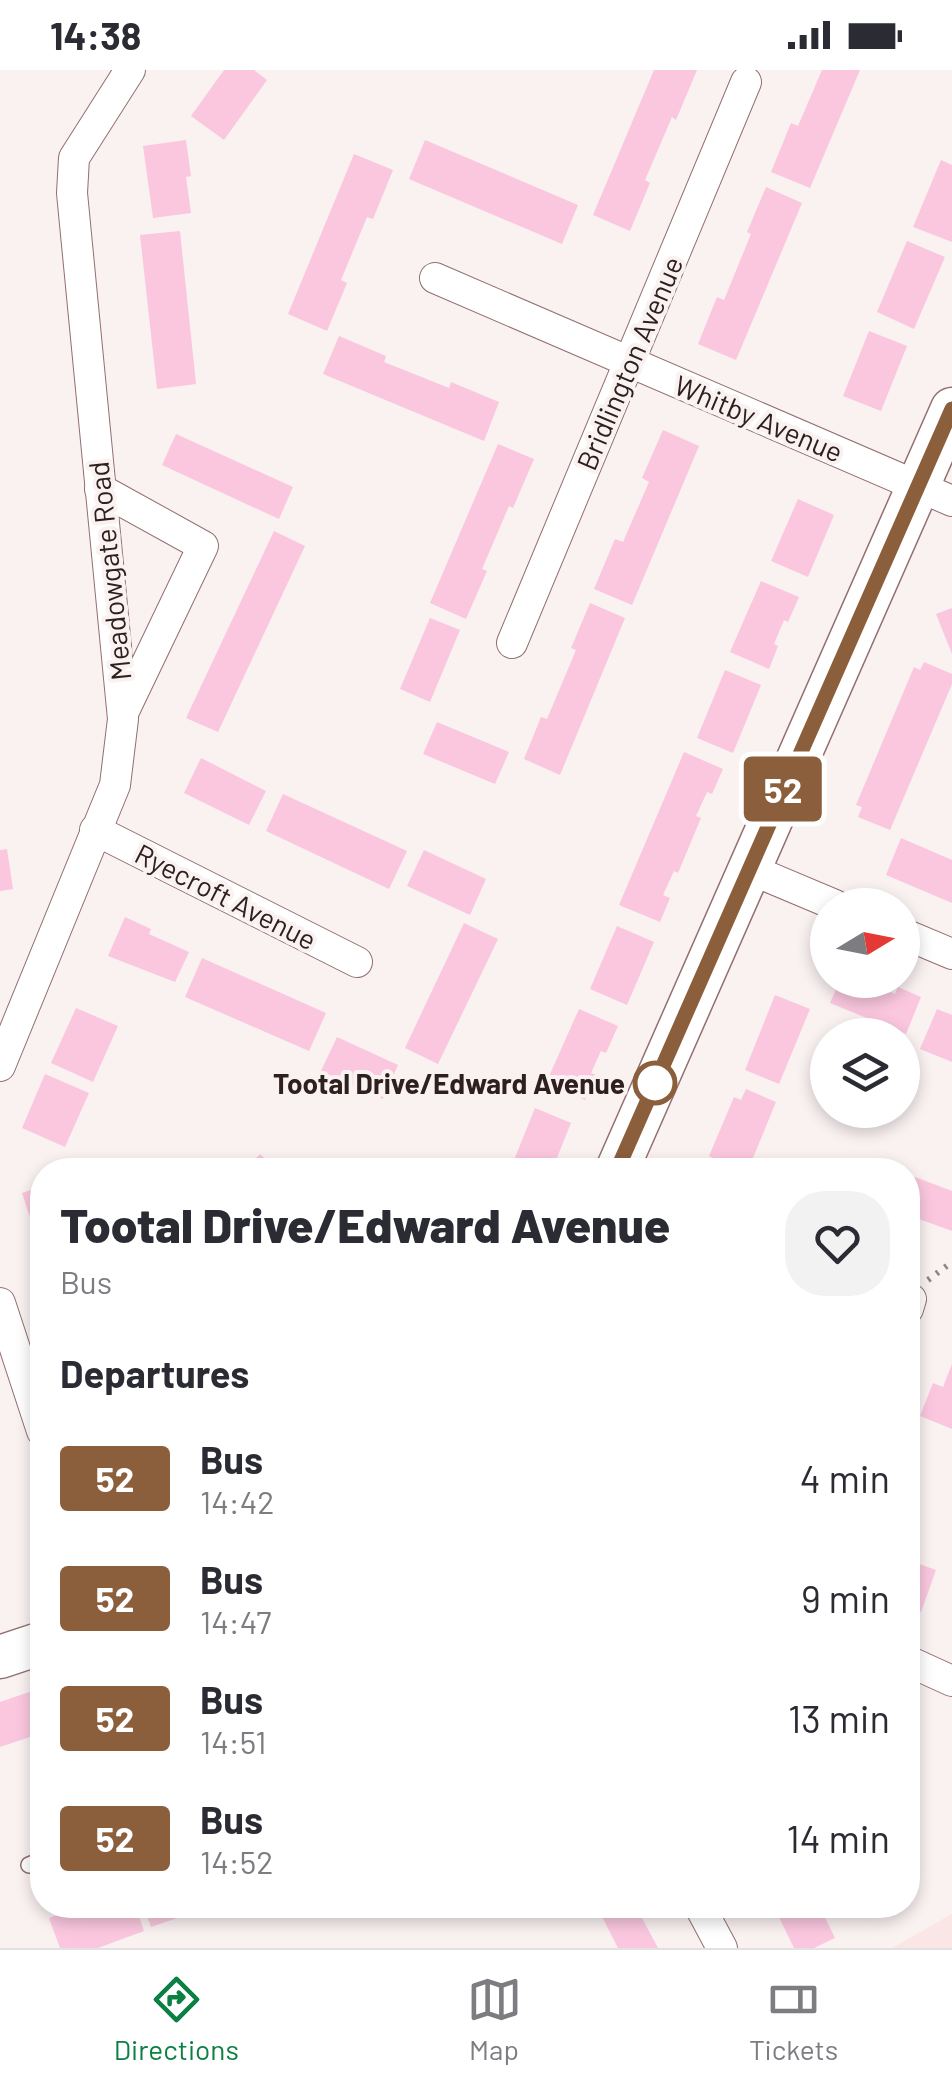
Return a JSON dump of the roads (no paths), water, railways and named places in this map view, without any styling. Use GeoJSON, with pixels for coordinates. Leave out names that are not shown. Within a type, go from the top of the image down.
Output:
{"type":"FeatureCollection","features":[{"type":"Feature","properties":{"kind":"street","name":"Meadowgate Road"},"geometry":{"type":"LineString","coordinates":[[0,1066],[115,785],[123,713],[72,193],[74,158],[130,70]]}},
{"type":"Feature","properties":{"kind":"street","name":"Bridlington Avenue"},"geometry":{"type":"LineString","coordinates":[[512,643],[746,82]]}},
{"type":"Feature","properties":{"kind":"street","name":"Whitby Avenue"},"geometry":{"type":"LineString","coordinates":[[434,278],[935,494]]}},
{"type":"Feature","properties":{"kind":"street"},"geometry":{"type":"LineString","coordinates":[[622,1158],[747,868],[935,494],[952,409]]}},
{"type":"Feature","properties":{"kind":"street"},"geometry":{"type":"LineString","coordinates":[[100,489],[202,546],[123,713]]}},
{"type":"Feature","properties":{"kind":"street","name":"Ryecroft Avenue"},"geometry":{"type":"LineString","coordinates":[[95,830],[357,962]]}},
{"type":"Feature","properties":{"kind":"street"},"geometry":{"type":"LineString","coordinates":[[747,868],[810,894]]}},
{"type":"Feature","properties":{"kind":"street"},"geometry":{"type":"LineString","coordinates":[[920,941],[952,954]]}},
{"type":"Feature","properties":{"kind":"street"},"geometry":{"type":"LineString","coordinates":[[0,1303],[30,1394]]}},
{"type":"Feature","properties":{"kind":"street"},"geometry":{"type":"LineString","coordinates":[[0,1657],[30,1647]]}},
{"type":"Feature","properties":{"kind":"street"},"geometry":{"type":"LineString","coordinates":[[920,1666],[952,1681]]}},
{"type":"Feature","properties":{"kind":"street"},"geometry":{"type":"LineString","coordinates":[[706,1918],[722,1948]]}},
{"type":"Feature","properties":{"kind":"place","name":"Tootal Drive/Edward Avenue"},"geometry":{"type":"Point","coordinates":[655,1083]}}]}
